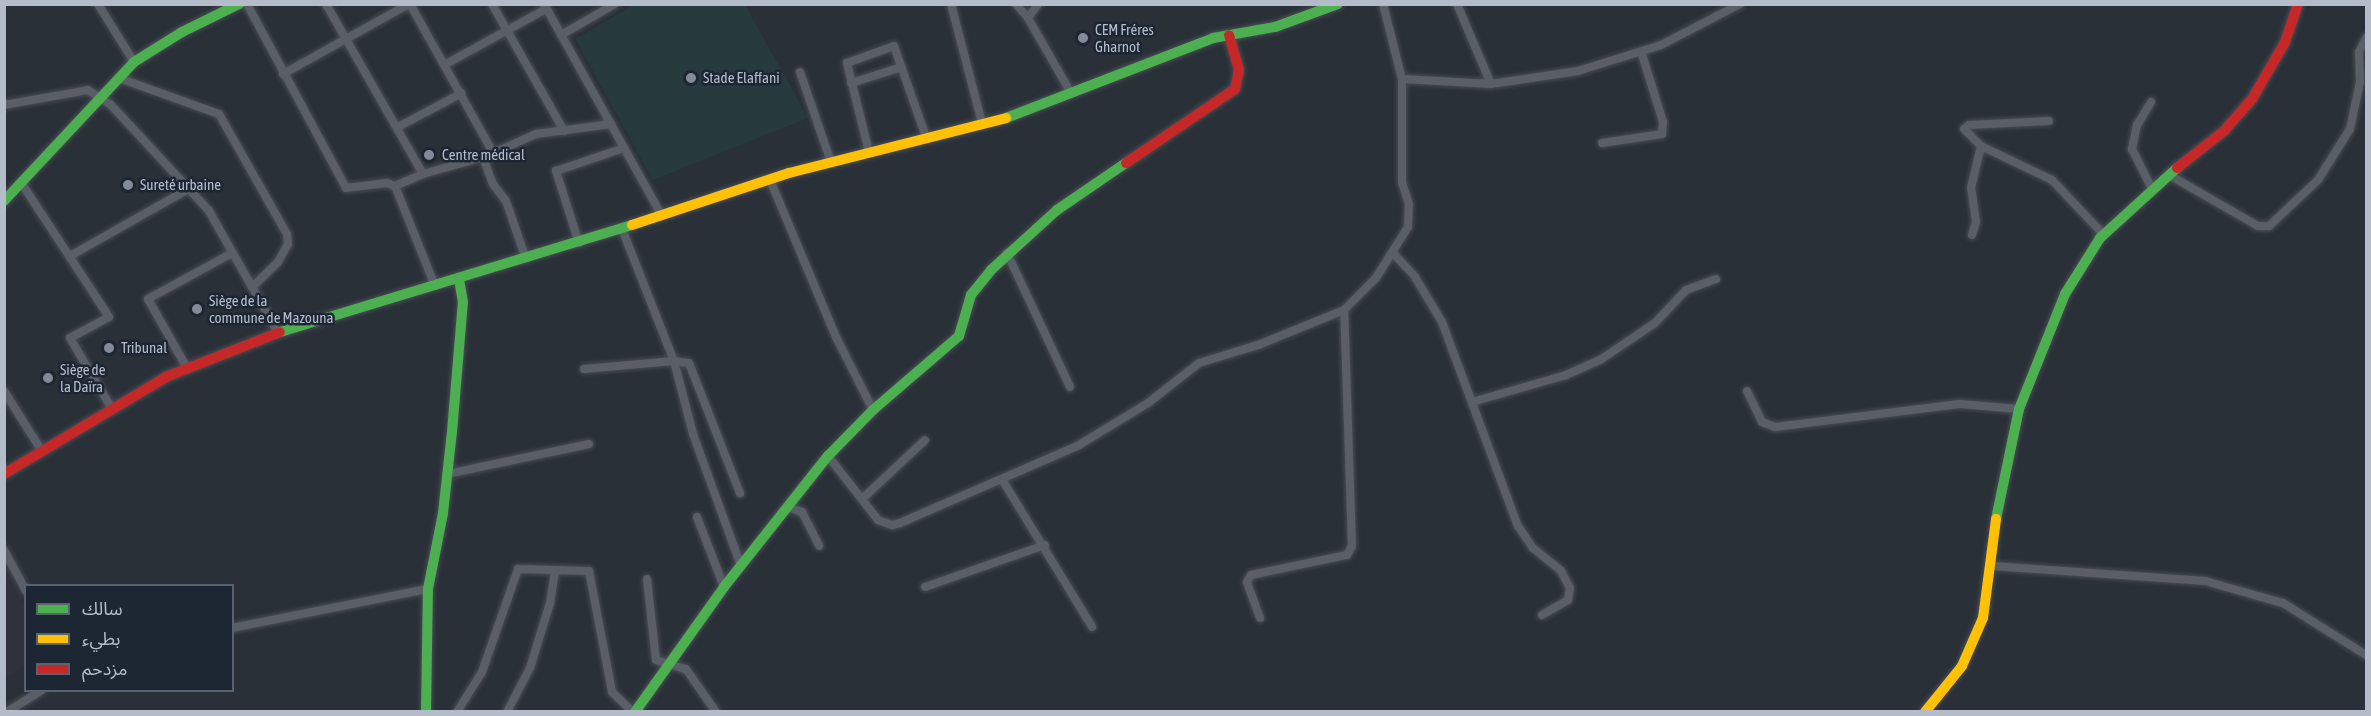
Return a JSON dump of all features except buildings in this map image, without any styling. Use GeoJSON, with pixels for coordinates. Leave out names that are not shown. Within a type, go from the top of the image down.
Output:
{"type":"FeatureCollection","features":[{"type":"Feature","properties":{"kind":"main road"},"geometry":{"type":"LineString","coordinates":[[4,201],[134,62],[182,32],[239,4]]}},
{"type":"Feature","properties":{"kind":"main road"},"geometry":{"type":"LineString","coordinates":[[4,474],[112,409],[187,368],[278,333],[526,260],[770,180],[831,162],[1020,114],[1182,48],[1229,35],[1275,27],[1338,4]]}},
{"type":"Feature","properties":{"kind":"main road"},"geometry":{"type":"LineString","coordinates":[[1926,711],[1962,666],[1983,618],[1992,566],[1998,501],[2019,409],[2065,294],[2085,257],[2104,235],[2152,189],[2224,131],[2252,99],[2285,42],[2298,4]]}},
{"type":"Feature","properties":{"kind":"main road"},"geometry":{"type":"LineString","coordinates":[[634,711],[724,587],[828,456],[873,410],[958,336],[971,295],[1007,253],[1057,210],[1235,89],[1239,70],[1229,35]]}},
{"type":"Feature","properties":{"kind":"main road"},"geometry":{"type":"LineString","coordinates":[[426,711],[428,589],[447,474],[463,302],[459,279]]}},
{"type":"Feature","properties":{"kind":"street"},"geometry":{"type":"LineString","coordinates":[[98,4],[134,62]]}},
{"type":"Feature","properties":{"kind":"street"},"geometry":{"type":"LineString","coordinates":[[247,4],[346,188],[395,186],[423,174],[494,154],[536,134],[611,124]]}},
{"type":"Feature","properties":{"kind":"street"},"geometry":{"type":"LineString","coordinates":[[326,4],[423,174]]}},
{"type":"Feature","properties":{"kind":"street"},"geometry":{"type":"LineString","coordinates":[[283,74],[410,4],[446,64],[494,154]]}},
{"type":"Feature","properties":{"kind":"street"},"geometry":{"type":"LineString","coordinates":[[492,4],[564,131]]}},
{"type":"Feature","properties":{"kind":"street"},"geometry":{"type":"LineString","coordinates":[[561,35],[615,4]]}},
{"type":"Feature","properties":{"kind":"street"},"geometry":{"type":"LineString","coordinates":[[951,4],[982,123]]}},
{"type":"Feature","properties":{"kind":"street"},"geometry":{"type":"LineString","coordinates":[[1016,4],[1028,18],[1071,93]]}},
{"type":"Feature","properties":{"kind":"street"},"geometry":{"type":"LineString","coordinates":[[1028,18],[1038,4]]}},
{"type":"Feature","properties":{"kind":"street"},"geometry":{"type":"LineString","coordinates":[[828,456],[879,520],[892,525],[1003,481],[1108,429],[1178,382],[1199,363],[1258,345],[1344,310],[1376,278],[1393,252],[1410,217],[1402,182],[1402,79],[1383,4]]}},
{"type":"Feature","properties":{"kind":"street"},"geometry":{"type":"LineString","coordinates":[[1457,4],[1491,84]]}},
{"type":"Feature","properties":{"kind":"street"},"geometry":{"type":"LineString","coordinates":[[1402,79],[1491,84],[1539,74],[1578,71],[1641,51],[1740,4]]}},
{"type":"Feature","properties":{"kind":"street"},"geometry":{"type":"LineString","coordinates":[[446,64],[545,7],[662,216]]}},
{"type":"Feature","properties":{"kind":"street"},"geometry":{"type":"LineString","coordinates":[[2171,176],[2258,226],[2269,226],[2318,180],[2350,129],[2360,81],[2359,52],[2367,38]]}},
{"type":"Feature","properties":{"kind":"street"},"geometry":{"type":"LineString","coordinates":[[869,152],[846,63],[894,46],[926,137]]}},
{"type":"Feature","properties":{"kind":"street"},"geometry":{"type":"LineString","coordinates":[[1602,143],[1662,134],[1662,122],[1641,51]]}},
{"type":"Feature","properties":{"kind":"street"},"geometry":{"type":"LineString","coordinates":[[851,83],[902,68]]}},
{"type":"Feature","properties":{"kind":"street"},"geometry":{"type":"LineString","coordinates":[[800,72],[831,162]]}},
{"type":"Feature","properties":{"kind":"street"},"geometry":{"type":"LineString","coordinates":[[119,78],[219,114],[286,234],[288,244],[278,262],[252,287]]}},
{"type":"Feature","properties":{"kind":"street"},"geometry":{"type":"LineString","coordinates":[[4,105],[88,90],[111,105],[209,211],[278,333]]}},
{"type":"Feature","properties":{"kind":"street"},"geometry":{"type":"LineString","coordinates":[[398,128],[462,93]]}},
{"type":"Feature","properties":{"kind":"street"},"geometry":{"type":"LineString","coordinates":[[2151,102],[2137,125],[2132,149],[2152,189]]}},
{"type":"Feature","properties":{"kind":"street"},"geometry":{"type":"LineString","coordinates":[[2049,121],[1966,126],[1964,129],[1981,146],[2052,180],[2104,235]]}},
{"type":"Feature","properties":{"kind":"street"},"geometry":{"type":"LineString","coordinates":[[1972,235],[1976,222],[1971,188],[1981,146]]}},
{"type":"Feature","properties":{"kind":"street"},"geometry":{"type":"LineString","coordinates":[[579,243],[556,171],[624,148]]}},
{"type":"Feature","properties":{"kind":"street"},"geometry":{"type":"LineString","coordinates":[[483,158],[493,184],[506,201],[526,260]]}},
{"type":"Feature","properties":{"kind":"street"},"geometry":{"type":"LineString","coordinates":[[770,180],[836,337],[873,410]]}},
{"type":"Feature","properties":{"kind":"street"},"geometry":{"type":"LineString","coordinates":[[22,184],[109,317],[70,338],[112,409]]}},
{"type":"Feature","properties":{"kind":"street"},"geometry":{"type":"LineString","coordinates":[[395,186],[435,286]]}},
{"type":"Feature","properties":{"kind":"street"},"geometry":{"type":"LineString","coordinates":[[70,256],[190,188]]}},
{"type":"Feature","properties":{"kind":"street"},"geometry":{"type":"LineString","coordinates":[[622,229],[674,361],[693,434],[741,566]]}},
{"type":"Feature","properties":{"kind":"street"},"geometry":{"type":"LineString","coordinates":[[187,368],[148,299],[232,252]]}},
{"type":"Feature","properties":{"kind":"street"},"geometry":{"type":"LineString","coordinates":[[1393,252],[1414,277],[1442,322],[1518,526],[1533,548],[1561,571],[1570,588],[1568,600],[1542,615]]}},
{"type":"Feature","properties":{"kind":"street"},"geometry":{"type":"LineString","coordinates":[[1007,253],[1070,387]]}},
{"type":"Feature","properties":{"kind":"street"},"geometry":{"type":"LineString","coordinates":[[1472,402],[1566,375],[1600,360],[1655,323],[1686,290],[1716,279]]}},
{"type":"Feature","properties":{"kind":"street"},"geometry":{"type":"LineString","coordinates":[[1260,618],[1247,582],[1251,575],[1347,555],[1352,546],[1344,310]]}},
{"type":"Feature","properties":{"kind":"street"},"geometry":{"type":"LineString","coordinates":[[584,369],[674,361],[693,367],[740,493]]}},
{"type":"Feature","properties":{"kind":"street"},"geometry":{"type":"LineString","coordinates":[[4,391],[42,451]]}},
{"type":"Feature","properties":{"kind":"street"},"geometry":{"type":"LineString","coordinates":[[1747,392],[1761,422],[1775,427],[1960,404],[2019,409]]}},
{"type":"Feature","properties":{"kind":"street"},"geometry":{"type":"LineString","coordinates":[[862,500],[925,440]]}},
{"type":"Feature","properties":{"kind":"street"},"geometry":{"type":"LineString","coordinates":[[447,474],[590,444]]}},
{"type":"Feature","properties":{"kind":"street"},"geometry":{"type":"LineString","coordinates":[[1003,481],[1045,545],[1092,627]]}},
{"type":"Feature","properties":{"kind":"street"},"geometry":{"type":"LineString","coordinates":[[788,507],[801,512],[819,546]]}},
{"type":"Feature","properties":{"kind":"street"},"geometry":{"type":"LineString","coordinates":[[697,517],[724,587]]}},
{"type":"Feature","properties":{"kind":"street"},"geometry":{"type":"LineString","coordinates":[[925,587],[1045,545]]}},
{"type":"Feature","properties":{"kind":"street"},"geometry":{"type":"LineString","coordinates":[[4,550],[24,587]]}},
{"type":"Feature","properties":{"kind":"street"},"geometry":{"type":"LineString","coordinates":[[1992,566],[2205,581],[2283,603],[2367,656]]}},
{"type":"Feature","properties":{"kind":"street"},"geometry":{"type":"LineString","coordinates":[[457,711],[482,672],[518,569],[589,571],[612,692],[634,711]]}},
{"type":"Feature","properties":{"kind":"street"},"geometry":{"type":"LineString","coordinates":[[507,711],[530,668],[550,603],[555,570]]}},
{"type":"Feature","properties":{"kind":"street"},"geometry":{"type":"LineString","coordinates":[[647,579],[654,655],[659,663],[686,669],[716,711]]}},
{"type":"Feature","properties":{"kind":"street"},"geometry":{"type":"LineString","coordinates":[[234,628],[428,589]]}},
{"type":"Feature","properties":{"kind":"street"},"geometry":{"type":"LineString","coordinates":[[7,711],[39,692]]}},
{"type":"Feature","properties":{"kind":"shaded area"},"geometry":{"type":"Polygon","coordinates":[[[4,565],[24,602],[24,667],[5,678],[4,565]]]}},
{"type":"Feature","properties":{"kind":"green space","name":"Stade Elaffani"},"geometry":{"type":"Polygon","coordinates":[[[634,5],[745,5],[808,118],[653,180],[575,39],[634,5]]]}},
{"type":"Feature","properties":{"kind":"traffic: fast"},"geometry":{"type":"LineString","coordinates":[[4,201],[134,62],[182,32],[239,4]]}},
{"type":"Feature","properties":{"kind":"traffic: fast"},"geometry":{"type":"LineString","coordinates":[[1006,118],[1213,38],[1275,27],[1338,4]]}},
{"type":"Feature","properties":{"kind":"traffic: fast"},"geometry":{"type":"LineString","coordinates":[[635,712],[724,587],[828,456],[873,410],[959,336],[971,295],[991,270],[1057,210],[1126,163]]}},
{"type":"Feature","properties":{"kind":"traffic: fast"},"geometry":{"type":"LineString","coordinates":[[1996,519],[2019,409],[2065,294],[2100,238],[2177,168]]}},
{"type":"Feature","properties":{"kind":"traffic: fast"},"geometry":{"type":"LineString","coordinates":[[280,332],[632,225]]}},
{"type":"Feature","properties":{"kind":"traffic: fast"},"geometry":{"type":"LineString","coordinates":[[426,712],[428,589],[443,513],[452,432],[463,302],[459,279]]}},
{"type":"Feature","properties":{"kind":"traffic: slow"},"geometry":{"type":"LineString","coordinates":[[632,225],[789,173],[1006,118]]}},
{"type":"Feature","properties":{"kind":"traffic: slow"},"geometry":{"type":"LineString","coordinates":[[1925,712],[1962,666],[1983,618],[1996,519]]}},
{"type":"Feature","properties":{"kind":"traffic: jam"},"geometry":{"type":"LineString","coordinates":[[2177,168],[2224,131],[2252,99],[2285,42],[2298,4]]}},
{"type":"Feature","properties":{"kind":"traffic: jam"},"geometry":{"type":"LineString","coordinates":[[1126,163],[1235,89],[1239,70],[1229,35]]}},
{"type":"Feature","properties":{"kind":"traffic: jam"},"geometry":{"type":"LineString","coordinates":[[4,474],[168,376],[280,332]]}},
{"type":"Feature","properties":{"kind":"place","name":"CEM Fréres Gharnot"},"geometry":{"type":"Point","coordinates":[1083,38]}},
{"type":"Feature","properties":{"kind":"place","name":"Stade Elaffani"},"geometry":{"type":"Point","coordinates":[691,78]}},
{"type":"Feature","properties":{"kind":"place","name":"Centre médical"},"geometry":{"type":"Point","coordinates":[429,155]}},
{"type":"Feature","properties":{"kind":"place","name":"Sureté urbaine"},"geometry":{"type":"Point","coordinates":[128,185]}},
{"type":"Feature","properties":{"kind":"place","name":"Siège de la commune de Mazouna"},"geometry":{"type":"Point","coordinates":[197,309]}},
{"type":"Feature","properties":{"kind":"place","name":"Tribunal"},"geometry":{"type":"Point","coordinates":[109,348]}},
{"type":"Feature","properties":{"kind":"place","name":"Siège de la Daïra"},"geometry":{"type":"Point","coordinates":[48,378]}}]}
